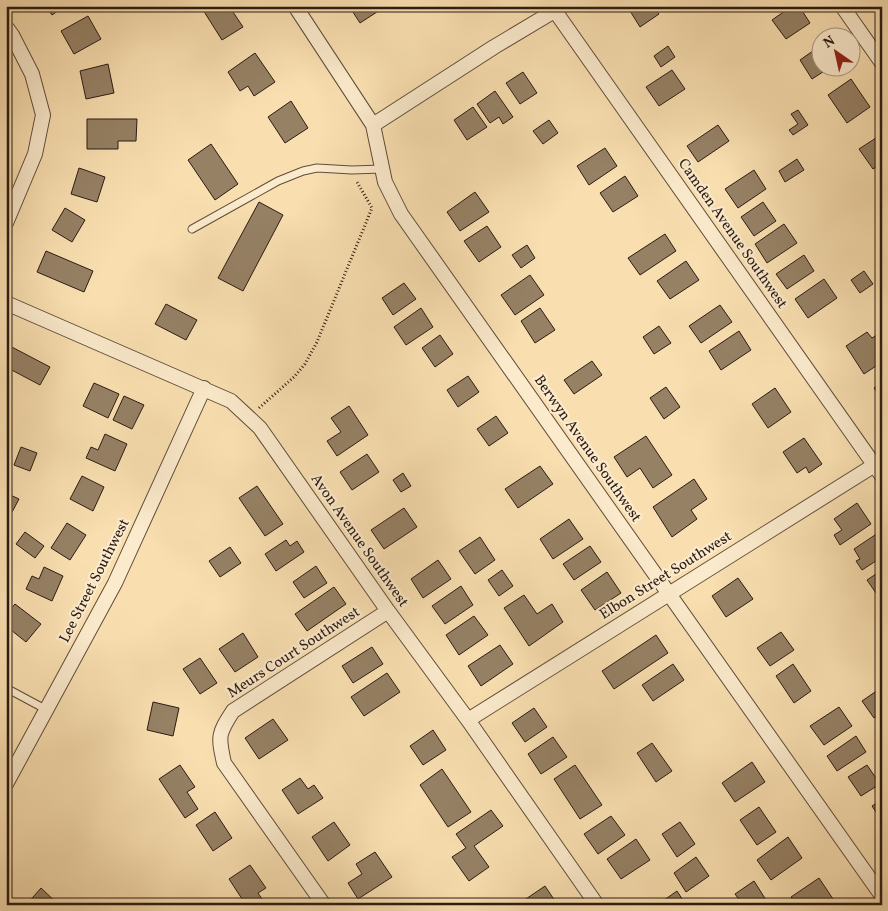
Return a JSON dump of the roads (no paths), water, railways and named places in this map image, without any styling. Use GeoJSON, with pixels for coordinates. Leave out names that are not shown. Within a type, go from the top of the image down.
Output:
{"type":"FeatureCollection","features":[{"type":"Feature","properties":{"kind":"street","name":"Berwyn Avenue Southwest"},"geometry":{"type":"LineString","coordinates":[[296,6],[373,125],[385,182],[401,214],[882,896]]}},
{"type":"Feature","properties":{"kind":"street"},"geometry":{"type":"LineString","coordinates":[[842,6],[882,63]]}},
{"type":"Feature","properties":{"kind":"street"},"geometry":{"type":"LineString","coordinates":[[373,125],[558,8]]}},
{"type":"Feature","properties":{"kind":"street","name":"Camden Avenue Southwest"},"geometry":{"type":"LineString","coordinates":[[558,8],[879,467]]}},
{"type":"Feature","properties":{"kind":"street"},"geometry":{"type":"LineString","coordinates":[[6,27],[32,74],[43,115],[35,154],[6,223]]}},
{"type":"Feature","properties":{"kind":"street","name":"Avon Avenue Southwest"},"geometry":{"type":"LineString","coordinates":[[6,303],[231,401],[260,428],[388,611],[468,720],[596,905]]}},
{"type":"Feature","properties":{"kind":"street","name":"Lee Street Southwest"},"geometry":{"type":"LineString","coordinates":[[6,784],[115,583],[204,388]]}},
{"type":"Feature","properties":{"kind":"street","name":"Elbon Street Southwest"},"geometry":{"type":"LineString","coordinates":[[468,720],[668,594],[879,467]]}},
{"type":"Feature","properties":{"kind":"street","name":"Meurs Court Southwest"},"geometry":{"type":"LineString","coordinates":[[324,905],[224,763],[220,744],[222,728],[234,711],[388,611]]}},
{"type":"Feature","properties":{"kind":"lane"},"geometry":{"type":"LineString","coordinates":[[192,229],[278,181],[303,171],[318,168],[382,169]]}},
{"type":"Feature","properties":{"kind":"lane"},"geometry":{"type":"LineString","coordinates":[[6,688],[47,710]]}}]}
